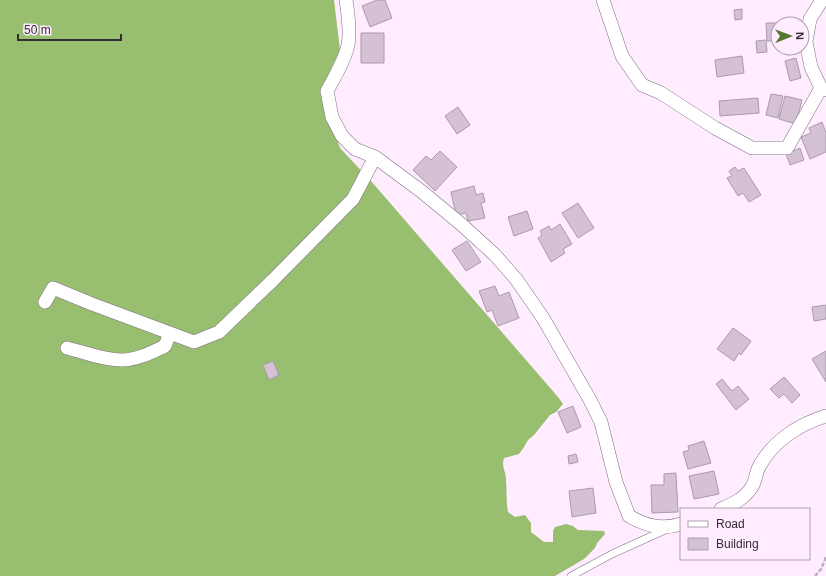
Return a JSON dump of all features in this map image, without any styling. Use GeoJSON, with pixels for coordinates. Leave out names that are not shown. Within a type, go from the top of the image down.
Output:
{"type":"FeatureCollection","features":[{"type":"Feature","properties":{"kind":"street"},"geometry":{"type":"LineString","coordinates":[[346,0],[349,25],[348,48],[327,91],[332,117],[342,136],[355,149],[375,157],[421,191],[461,224],[495,255],[516,279],[543,318],[593,405],[601,422],[616,482],[629,516],[641,523],[655,526],[676,525]]}},
{"type":"Feature","properties":{"kind":"street"},"geometry":{"type":"LineString","coordinates":[[603,0],[622,56],[642,85],[661,93],[715,128],[752,148],[787,148],[824,89],[811,67],[806,42],[810,19],[822,0]]}},
{"type":"Feature","properties":{"kind":"street"},"geometry":{"type":"LineString","coordinates":[[45,302],[53,288],[194,342],[219,332],[353,199],[375,157]]}},
{"type":"Feature","properties":{"kind":"street"},"geometry":{"type":"LineString","coordinates":[[67,348],[102,357],[122,360],[141,356],[165,346],[170,332]]}},
{"type":"Feature","properties":{"kind":"street"},"geometry":{"type":"LineString","coordinates":[[723,508],[738,501],[752,486],[760,465],[773,446],[799,427],[826,416]]}},
{"type":"Feature","properties":{"kind":"lane"},"geometry":{"type":"LineString","coordinates":[[571,576],[612,554],[676,525]]}},
{"type":"Feature","properties":{"kind":"path"},"geometry":{"type":"LineString","coordinates":[[815,576],[821,569],[826,556]]}},
{"type":"Feature","properties":{"kind":"green space"},"geometry":{"type":"Polygon","coordinates":[[[0,0],[334,0],[340,50],[320,92],[340,148],[371,181],[563,404],[556,412],[550,415],[534,435],[528,440],[519,454],[504,458],[503,464],[506,477],[508,512],[515,517],[525,515],[531,523],[531,532],[544,542],[553,542],[553,531],[555,527],[566,524],[573,526],[578,530],[604,531],[605,534],[597,543],[595,548],[584,559],[555,576],[0,576],[0,0]]]}},
{"type":"Feature","properties":{"kind":"building"},"geometry":{"type":"Polygon","coordinates":[[[377,0],[385,0],[392,18],[370,27],[362,6],[377,0]]]}},
{"type":"Feature","properties":{"kind":"building"},"geometry":{"type":"Polygon","coordinates":[[[742,9],[742,19],[735,20],[734,10],[742,9]]]}},
{"type":"Feature","properties":{"kind":"building"},"geometry":{"type":"Polygon","coordinates":[[[766,23],[770,23],[770,41],[767,41],[766,23]]]}},
{"type":"Feature","properties":{"kind":"building"},"geometry":{"type":"Polygon","coordinates":[[[361,33],[384,33],[384,63],[361,63],[361,33]]]}},
{"type":"Feature","properties":{"kind":"building"},"geometry":{"type":"Polygon","coordinates":[[[766,40],[767,52],[757,53],[756,41],[766,40]]]}},
{"type":"Feature","properties":{"kind":"building"},"geometry":{"type":"Polygon","coordinates":[[[742,56],[744,73],[717,77],[715,60],[742,56]]]}},
{"type":"Feature","properties":{"kind":"building"},"geometry":{"type":"Polygon","coordinates":[[[796,58],[801,78],[790,81],[785,61],[796,58]]]}},
{"type":"Feature","properties":{"kind":"building"},"geometry":{"type":"Polygon","coordinates":[[[771,94],[783,96],[778,118],[766,115],[771,94]]]}},
{"type":"Feature","properties":{"kind":"building"},"geometry":{"type":"Polygon","coordinates":[[[785,96],[802,100],[796,124],[779,119],[785,96]]]}},
{"type":"Feature","properties":{"kind":"building"},"geometry":{"type":"Polygon","coordinates":[[[758,98],[759,113],[720,116],[719,101],[758,98]]]}},
{"type":"Feature","properties":{"kind":"building"},"geometry":{"type":"Polygon","coordinates":[[[458,107],[470,125],[457,134],[445,116],[458,107]]]}},
{"type":"Feature","properties":{"kind":"building"},"geometry":{"type":"Polygon","coordinates":[[[822,122],[826,133],[826,152],[810,159],[801,137],[811,133],[809,128],[822,122]]]}},
{"type":"Feature","properties":{"kind":"building"},"geometry":{"type":"Polygon","coordinates":[[[800,148],[804,160],[790,165],[786,154],[800,148]]]}},
{"type":"Feature","properties":{"kind":"building"},"geometry":{"type":"Polygon","coordinates":[[[440,151],[457,167],[435,191],[413,170],[426,156],[431,160],[440,151]]]}},
{"type":"Feature","properties":{"kind":"building"},"geometry":{"type":"Polygon","coordinates":[[[735,167],[738,171],[744,168],[761,195],[749,202],[743,193],[738,196],[727,178],[732,176],[729,171],[735,167]]]}},
{"type":"Feature","properties":{"kind":"building"},"geometry":{"type":"Polygon","coordinates":[[[474,186],[476,195],[483,193],[485,202],[481,203],[485,218],[468,221],[466,213],[456,215],[451,192],[474,186]]]}},
{"type":"Feature","properties":{"kind":"building"},"geometry":{"type":"Polygon","coordinates":[[[578,203],[594,228],[578,238],[562,213],[578,203]]]}},
{"type":"Feature","properties":{"kind":"building"},"geometry":{"type":"Polygon","coordinates":[[[527,211],[533,229],[514,236],[508,217],[527,211]]]}},
{"type":"Feature","properties":{"kind":"building"},"geometry":{"type":"Polygon","coordinates":[[[560,224],[572,244],[563,249],[565,253],[551,262],[538,238],[542,235],[540,231],[549,226],[551,230],[560,224]]]}},
{"type":"Feature","properties":{"kind":"building"},"geometry":{"type":"Polygon","coordinates":[[[467,241],[481,262],[466,271],[452,250],[467,241]]]}},
{"type":"Feature","properties":{"kind":"building"},"geometry":{"type":"Polygon","coordinates":[[[495,286],[499,296],[509,292],[519,318],[498,326],[492,310],[487,312],[479,291],[495,286]]]}},
{"type":"Feature","properties":{"kind":"building"},"geometry":{"type":"Polygon","coordinates":[[[826,305],[826,319],[814,321],[812,307],[826,305]]]}},
{"type":"Feature","properties":{"kind":"building"},"geometry":{"type":"Polygon","coordinates":[[[733,328],[751,341],[741,355],[739,353],[734,361],[717,349],[733,328]]]}},
{"type":"Feature","properties":{"kind":"building"},"geometry":{"type":"Polygon","coordinates":[[[826,351],[826,382],[812,359],[826,351]]]}},
{"type":"Feature","properties":{"kind":"building"},"geometry":{"type":"Polygon","coordinates":[[[273,361],[279,375],[269,380],[263,365],[273,361]]]}},
{"type":"Feature","properties":{"kind":"building"},"geometry":{"type":"Polygon","coordinates":[[[784,377],[800,395],[792,403],[784,394],[779,398],[770,389],[784,377]]]}},
{"type":"Feature","properties":{"kind":"building"},"geometry":{"type":"Polygon","coordinates":[[[722,379],[732,391],[738,386],[749,399],[736,410],[716,384],[722,379]]]}},
{"type":"Feature","properties":{"kind":"building"},"geometry":{"type":"Polygon","coordinates":[[[573,406],[581,427],[567,433],[558,412],[573,406]]]}},
{"type":"Feature","properties":{"kind":"building"},"geometry":{"type":"Polygon","coordinates":[[[704,441],[711,463],[688,469],[683,452],[689,450],[688,446],[704,441]]]}},
{"type":"Feature","properties":{"kind":"building"},"geometry":{"type":"Polygon","coordinates":[[[576,454],[578,462],[569,464],[568,456],[576,454]]]}},
{"type":"Feature","properties":{"kind":"building"},"geometry":{"type":"Polygon","coordinates":[[[714,471],[719,494],[694,499],[689,476],[714,471]]]}},
{"type":"Feature","properties":{"kind":"building"},"geometry":{"type":"Polygon","coordinates":[[[676,473],[678,512],[652,513],[651,485],[664,485],[664,474],[676,473]]]}},
{"type":"Feature","properties":{"kind":"building"},"geometry":{"type":"Polygon","coordinates":[[[593,488],[596,513],[572,517],[569,491],[593,488]]]}}]}
